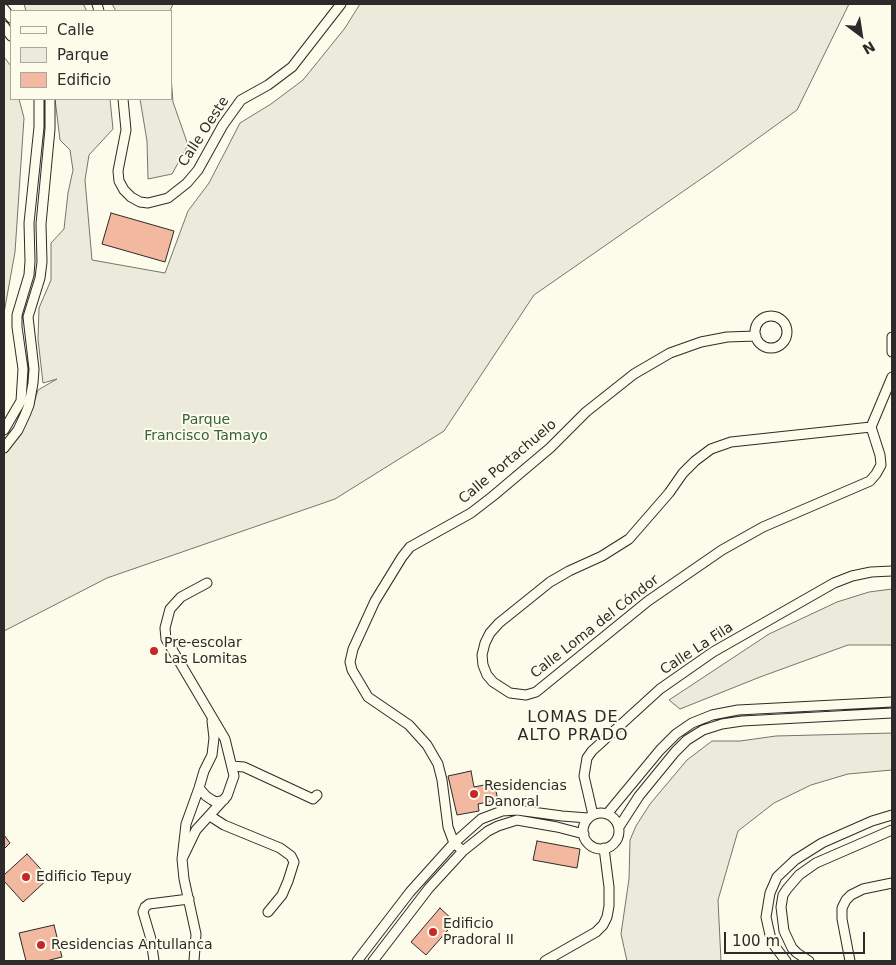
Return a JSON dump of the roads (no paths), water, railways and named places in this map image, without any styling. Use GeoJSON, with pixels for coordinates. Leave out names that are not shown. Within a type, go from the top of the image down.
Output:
{"type":"FeatureCollection","features":[{"type":"Feature","properties":{"kind":"street","name":"Calle Oeste"},"geometry":{"type":"LineString","coordinates":[[122,100],[126,130],[118,171],[124,190],[140,202],[148,203],[168,198],[198,170],[223,125],[241,100],[268,85],[292,67],[341,4]]}},
{"type":"Feature","properties":{"kind":"street"},"geometry":{"type":"LineString","coordinates":[[4,9],[8,23]]}},
{"type":"Feature","properties":{"kind":"street"},"geometry":{"type":"LineString","coordinates":[[4,430],[20,401],[23,369],[17,315],[30,268],[29,223],[39,127],[39,100]]}},
{"type":"Feature","properties":{"kind":"street"},"geometry":{"type":"LineString","coordinates":[[4,448],[18,430],[25,415],[33,383],[34,369],[28,317],[40,278],[42,262],[41,224],[50,129],[50,100]]}},
{"type":"Feature","properties":{"kind":"street","name":"Calle Portachuelo"},"geometry":{"type":"LineString","coordinates":[[454,843],[448,827],[445,798],[438,764],[427,745],[409,725],[368,697],[352,670],[350,662],[353,649],[386,582],[410,547],[471,513],[550,448],[600,400],[634,374],[670,352],[700,342],[727,337],[756,336]]}},
{"type":"Feature","properties":{"kind":"street"},"geometry":{"type":"LineString","coordinates":[[892,337],[892,352]]}},
{"type":"Feature","properties":{"kind":"street"},"geometry":{"type":"LineString","coordinates":[[871,427],[892,377]]}},
{"type":"Feature","properties":{"kind":"street","name":"Calle Loma del Cóndor"},"geometry":{"type":"LineString","coordinates":[[871,427],[880,455],[881,465],[870,481],[764,527],[722,550],[648,601],[536,692],[526,695],[510,693],[493,682],[487,675],[482,655],[490,633],[550,582],[602,556],[629,539],[683,474],[695,461],[711,449],[731,442],[871,427]]}},
{"type":"Feature","properties":{"kind":"street","name":"Calle La Fila"},"geometry":{"type":"LineString","coordinates":[[591,816],[584,776],[587,758],[592,751],[660,689],[713,652],[834,582],[871,572],[892,571]]}},
{"type":"Feature","properties":{"kind":"street"},"geometry":{"type":"LineString","coordinates":[[182,859],[196,830],[229,793],[233,782],[232,766],[225,739],[166,639],[166,617],[175,602],[188,592],[208,583]]}},
{"type":"Feature","properties":{"kind":"street"},"geometry":{"type":"LineString","coordinates":[[607,814],[660,750],[676,734],[712,715],[738,710],[892,702]]}},
{"type":"Feature","properties":{"kind":"street"},"geometry":{"type":"LineString","coordinates":[[619,827],[639,796],[675,752],[687,740],[703,730],[722,724],[742,721],[892,714]]}},
{"type":"Feature","properties":{"kind":"street"},"geometry":{"type":"LineString","coordinates":[[194,961],[196,934],[184,879],[182,859],[186,824],[200,788],[204,771],[212,755],[214,738],[211,715]]}},
{"type":"Feature","properties":{"kind":"street"},"geometry":{"type":"LineString","coordinates":[[212,755],[223,754],[232,766],[244,767],[313,799],[317,795]]}},
{"type":"Feature","properties":{"kind":"street"},"geometry":{"type":"LineString","coordinates":[[200,788],[206,796],[216,802],[224,799]]}},
{"type":"Feature","properties":{"kind":"street"},"geometry":{"type":"LineString","coordinates":[[357,961],[410,892],[454,843],[481,819],[502,811],[517,810],[562,816],[607,814],[615,819],[619,827],[616,841],[604,848],[588,843],[584,834],[584,828],[591,816]]}},
{"type":"Feature","properties":{"kind":"street"},"geometry":{"type":"LineString","coordinates":[[786,961],[773,944],[766,917],[770,893],[777,877],[795,860],[822,842],[872,821],[892,815]]}},
{"type":"Feature","properties":{"kind":"street"},"geometry":{"type":"LineString","coordinates":[[210,816],[224,825],[280,848],[291,856],[294,862],[288,882],[282,895],[268,912]]}},
{"type":"Feature","properties":{"kind":"street"},"geometry":{"type":"LineString","coordinates":[[374,961],[429,888],[463,851],[488,831],[517,820],[584,834]]}},
{"type":"Feature","properties":{"kind":"street"},"geometry":{"type":"LineString","coordinates":[[809,961],[792,948],[784,931],[781,907],[783,895],[799,875],[816,863],[892,830]]}},
{"type":"Feature","properties":{"kind":"street"},"geometry":{"type":"LineString","coordinates":[[454,843],[463,851]]}},
{"type":"Feature","properties":{"kind":"street"},"geometry":{"type":"LineString","coordinates":[[545,961],[596,932],[603,925],[609,906],[604,848]]}},
{"type":"Feature","properties":{"kind":"street"},"geometry":{"type":"LineString","coordinates":[[850,961],[842,920],[842,908],[846,900],[863,889],[892,883]]}},
{"type":"Feature","properties":{"kind":"street"},"geometry":{"type":"LineString","coordinates":[[154,961],[152,939],[143,912],[145,906],[189,899]]}},
{"type":"Feature","properties":{"kind":"place","name":"Pre-escolar Las Lomitas"},"geometry":{"type":"Point","coordinates":[154,651]}},
{"type":"Feature","properties":{"kind":"place","name":"Residencias Danoral"},"geometry":{"type":"Point","coordinates":[474,794]}},
{"type":"Feature","properties":{"kind":"place","name":"Edificio Tepuy"},"geometry":{"type":"Point","coordinates":[26,877]}},
{"type":"Feature","properties":{"kind":"place","name":"Edificio Pradoral II"},"geometry":{"type":"Point","coordinates":[433,932]}},
{"type":"Feature","properties":{"kind":"place","name":"Residencias Antullanca"},"geometry":{"type":"Point","coordinates":[41,945]}},
{"type":"Feature","properties":{"kind":"district","name":"LOMAS DE ALTO PRADO"},"geometry":{"type":"Point","coordinates":[573,727]}},
{"type":"Feature","properties":{"kind":"park label","name":"Parque Francisco Tamayo"},"geometry":{"type":"Point","coordinates":[206,428]}}]}
